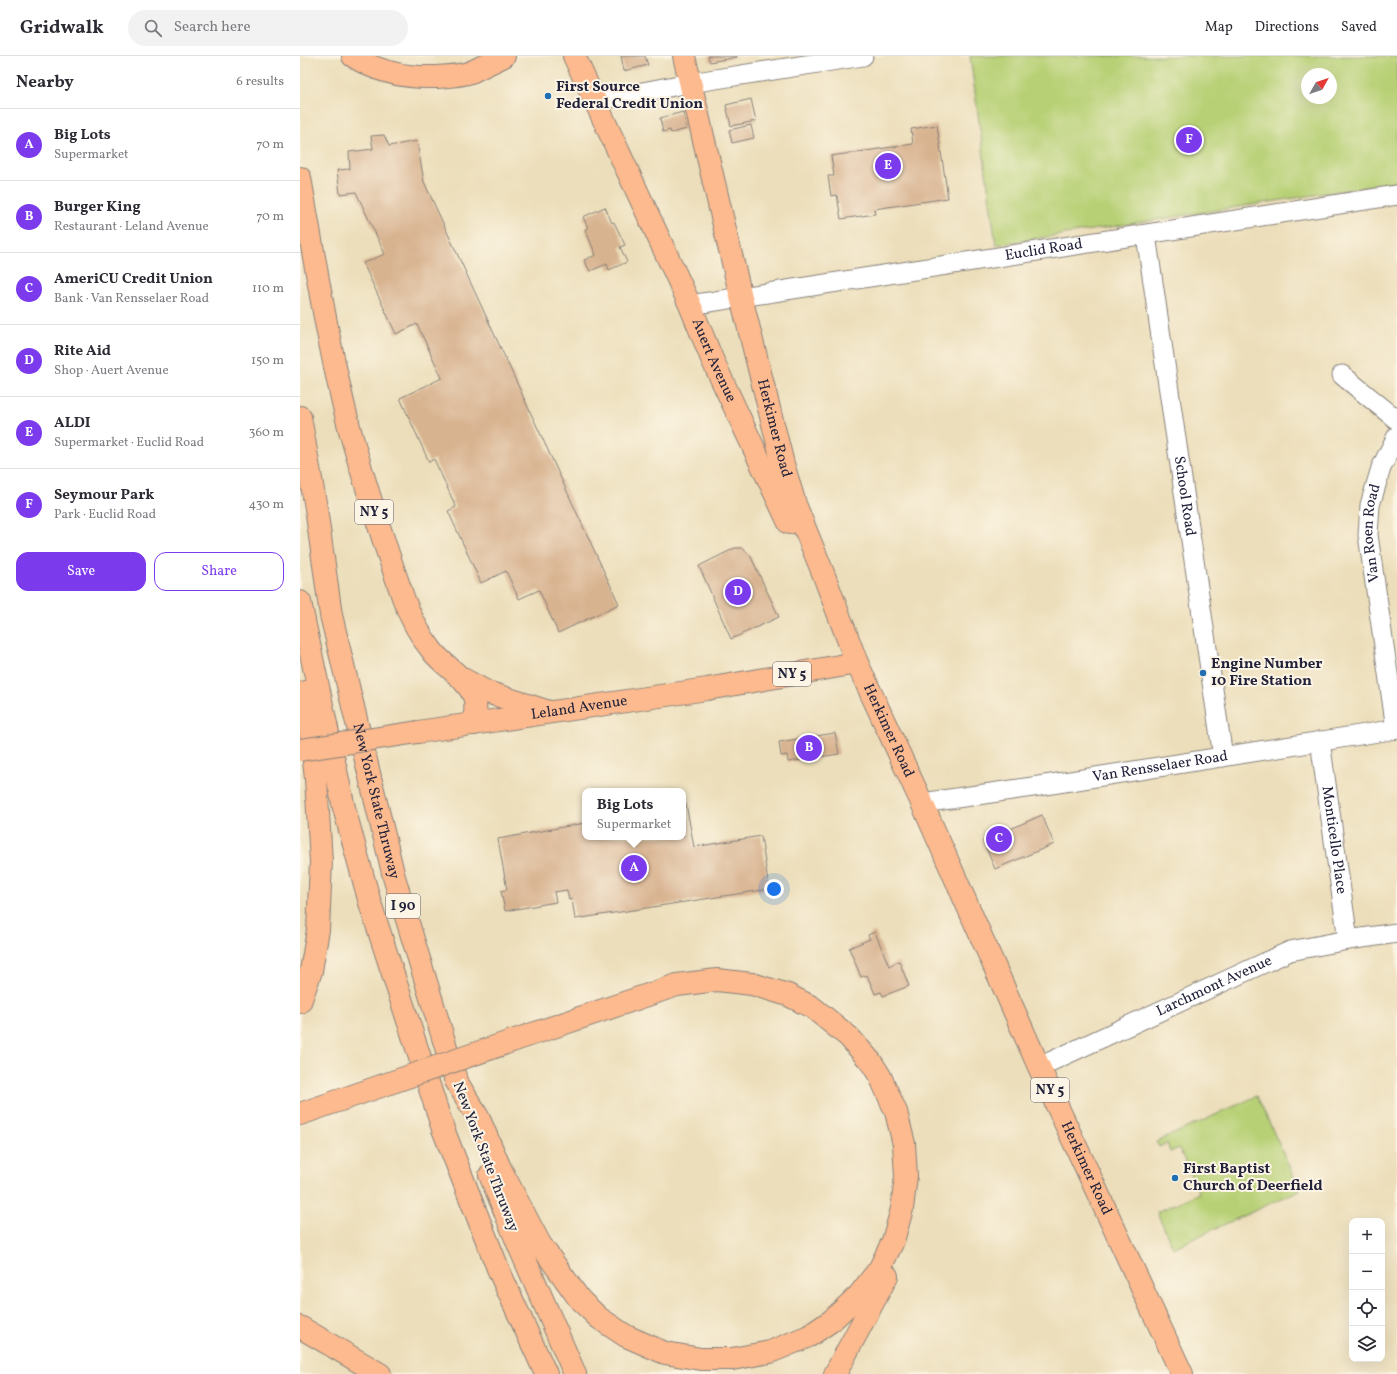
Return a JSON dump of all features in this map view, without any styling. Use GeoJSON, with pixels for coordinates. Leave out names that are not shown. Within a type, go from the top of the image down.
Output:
{"type":"FeatureCollection","features":[{"type":"Feature","properties":{"kind":"main road"},"geometry":{"type":"LineString","coordinates":[[353,56],[362,62],[386,72],[418,78],[451,76],[470,72],[504,56]]}},
{"type":"Feature","properties":{"kind":"main road","name":"Auert Avenue"},"geometry":{"type":"LineString","coordinates":[[574,56],[690,305],[712,359],[765,473],[857,662]]}},
{"type":"Feature","properties":{"kind":"main road","name":"Herkimer Road"},"geometry":{"type":"LineString","coordinates":[[684,56],[741,297],[783,464],[795,504],[857,662],[922,803],[1039,1067],[1182,1374]]}},
{"type":"Feature","properties":{"kind":"main road","name":"NY 5"},"geometry":{"type":"LineString","coordinates":[[300,178],[332,351],[350,431],[376,519],[405,602],[415,624],[425,642],[435,654],[460,677],[487,692],[549,712]]}},
{"type":"Feature","properties":{"kind":"main road","name":"New York State Thruway"},"geometry":{"type":"LineString","coordinates":[[300,417],[316,508],[333,623],[394,877],[472,1130],[513,1232],[575,1374]]}},
{"type":"Feature","properties":{"kind":"main road","name":"New York State Thruway"},"geometry":{"type":"LineString","coordinates":[[300,602],[344,808],[370,903],[443,1129],[499,1270],[546,1374]]}},
{"type":"Feature","properties":{"kind":"main road"},"geometry":{"type":"LineString","coordinates":[[300,640],[316,779],[321,862],[318,930],[311,971],[300,1002]]}},
{"type":"Feature","properties":{"kind":"main road","name":"Leland Avenue"},"geometry":{"type":"LineString","coordinates":[[300,750],[549,712],[707,690],[857,662]]}},
{"type":"Feature","properties":{"kind":"main road"},"geometry":{"type":"LineString","coordinates":[[460,677],[471,691],[475,700],[474,724]]}},
{"type":"Feature","properties":{"kind":"main road"},"geometry":{"type":"LineString","coordinates":[[511,1037],[672,976],[705,972],[748,973],[782,983],[808,994],[832,1010],[858,1034],[882,1061],[900,1091],[914,1140],[916,1179],[913,1210],[897,1258],[835,1374]]}},
{"type":"Feature","properties":{"kind":"main road"},"geometry":{"type":"LineString","coordinates":[[300,1114],[380,1082],[511,1037],[677,985],[717,980],[752,984],[788,995],[812,1007],[849,1037],[871,1062],[880,1076],[896,1112],[904,1144],[906,1176],[902,1209],[895,1235],[880,1268],[859,1295],[831,1321],[809,1336],[770,1352],[732,1359],[701,1359],[665,1353],[626,1336],[599,1318],[580,1300],[540,1244],[501,1170],[479,1119],[456,1079]]}},
{"type":"Feature","properties":{"kind":"main road"},"geometry":{"type":"LineString","coordinates":[[300,1104],[380,1082]]}},
{"type":"Feature","properties":{"kind":"main road"},"geometry":{"type":"LineString","coordinates":[[300,1327],[380,1374]]}},
{"type":"Feature","properties":{"kind":"street"},"geometry":{"type":"LineString","coordinates":[[594,101],[690,83],[862,56]]}},
{"type":"Feature","properties":{"kind":"street","name":"Euclid Road"},"geometry":{"type":"LineString","coordinates":[[690,305],[1397,196]]}},
{"type":"Feature","properties":{"kind":"street","name":"School Road"},"geometry":{"type":"LineString","coordinates":[[1146,235],[1223,757]]}},
{"type":"Feature","properties":{"kind":"street"},"geometry":{"type":"LineString","coordinates":[[1342,376],[1397,420]]}},
{"type":"Feature","properties":{"kind":"street","name":"Van Roen Road"},"geometry":{"type":"LineString","coordinates":[[1397,436],[1381,468],[1370,505],[1368,535],[1397,729]]}},
{"type":"Feature","properties":{"kind":"street","name":"Van Rensselaer Road"},"geometry":{"type":"LineString","coordinates":[[922,803],[1039,786],[1397,729]]}},
{"type":"Feature","properties":{"kind":"street","name":"Monticello Place"},"geometry":{"type":"LineString","coordinates":[[1320,741],[1348,940]]}},
{"type":"Feature","properties":{"kind":"street","name":"Larchmont Avenue"},"geometry":{"type":"LineString","coordinates":[[1039,1067],[1290,951],[1348,940],[1397,933]]}},
{"type":"Feature","properties":{"kind":"green space"},"geometry":{"type":"Polygon","coordinates":[[[970,56],[1397,56],[1397,182],[996,245],[970,56]]]}},
{"type":"Feature","properties":{"kind":"green space"},"geometry":{"type":"Polygon","coordinates":[[[1257,1096],[1300,1190],[1173,1248],[1157,1212],[1199,1193],[1179,1148],[1170,1152],[1167,1143],[1159,1147],[1156,1142],[1257,1096]]]}},
{"type":"Feature","properties":{"kind":"building"},"geometry":{"type":"Polygon","coordinates":[[[621,56],[645,56],[648,65],[624,71],[621,56]]]}},
{"type":"Feature","properties":{"kind":"building"},"geometry":{"type":"Polygon","coordinates":[[[708,56],[737,56],[737,57],[710,62],[708,56]]]}},
{"type":"Feature","properties":{"kind":"building"},"geometry":{"type":"Polygon","coordinates":[[[751,99],[756,121],[731,126],[726,105],[751,99]]]}},
{"type":"Feature","properties":{"kind":"building"},"geometry":{"type":"Polygon","coordinates":[[[683,112],[687,129],[671,133],[670,130],[663,132],[660,118],[683,112]]]}},
{"type":"Feature","properties":{"kind":"building"},"geometry":{"type":"Polygon","coordinates":[[[751,125],[754,138],[732,143],[729,130],[751,125]]]}},
{"type":"Feature","properties":{"kind":"building"},"geometry":{"type":"Polygon","coordinates":[[[937,125],[948,198],[874,209],[875,214],[841,219],[837,195],[831,196],[828,176],[834,176],[831,156],[913,144],[911,129],[937,125]]]}},
{"type":"Feature","properties":{"kind":"building"},"geometry":{"type":"Polygon","coordinates":[[[384,135],[389,146],[417,141],[424,182],[619,604],[558,633],[539,590],[519,599],[506,571],[481,583],[448,511],[456,507],[434,459],[429,462],[400,398],[442,378],[417,324],[396,334],[363,263],[385,254],[356,192],[340,194],[337,170],[350,169],[349,152],[373,149],[371,136],[384,135]]]}},
{"type":"Feature","properties":{"kind":"building"},"geometry":{"type":"Polygon","coordinates":[[[605,207],[612,223],[614,222],[625,245],[620,247],[627,262],[609,270],[607,264],[590,271],[584,260],[596,255],[585,229],[588,228],[583,217],[605,207]]]}},
{"type":"Feature","properties":{"kind":"building"},"geometry":{"type":"Polygon","coordinates":[[[735,548],[742,548],[750,555],[779,617],[731,639],[699,566],[735,548]]]}},
{"type":"Feature","properties":{"kind":"building"},"geometry":{"type":"Polygon","coordinates":[[[835,733],[839,754],[788,762],[787,755],[781,756],[779,742],[835,733]]]}},
{"type":"Feature","properties":{"kind":"building"},"geometry":{"type":"Polygon","coordinates":[[[686,804],[694,847],[761,836],[769,889],[575,919],[572,899],[569,900],[567,890],[554,892],[556,902],[505,911],[501,891],[507,890],[498,839],[582,824],[582,840],[686,840],[686,804]]]}},
{"type":"Feature","properties":{"kind":"building"},"geometry":{"type":"Polygon","coordinates":[[[1042,815],[1054,844],[995,869],[983,841],[1042,815]]]}},
{"type":"Feature","properties":{"kind":"building"},"geometry":{"type":"Polygon","coordinates":[[[875,932],[889,966],[899,961],[909,986],[883,996],[881,992],[875,994],[867,975],[861,977],[849,948],[870,939],[868,935],[875,932]]]}},
{"type":"Feature","properties":{"kind":"place","name":"First Source Federal Credit Union"},"geometry":{"type":"Point","coordinates":[548,96]}},
{"type":"Feature","properties":{"kind":"place","name":"Seymour Park"},"geometry":{"type":"Point","coordinates":[1189,140]}},
{"type":"Feature","properties":{"kind":"place","name":"ALDI"},"geometry":{"type":"Point","coordinates":[888,166]}},
{"type":"Feature","properties":{"kind":"place","name":"Rite Aid"},"geometry":{"type":"Point","coordinates":[738,592]}},
{"type":"Feature","properties":{"kind":"place","name":"Engine Number 10 Fire Station"},"geometry":{"type":"Point","coordinates":[1203,673]}},
{"type":"Feature","properties":{"kind":"place","name":"Burger King"},"geometry":{"type":"Point","coordinates":[809,748]}},
{"type":"Feature","properties":{"kind":"place","name":"AmeriCU Credit Union"},"geometry":{"type":"Point","coordinates":[999,839]}},
{"type":"Feature","properties":{"kind":"place","name":"Big Lots"},"geometry":{"type":"Point","coordinates":[634,868]}},
{"type":"Feature","properties":{"kind":"place","name":"First Baptist Church of Deerfield"},"geometry":{"type":"Point","coordinates":[1175,1178]}}]}
